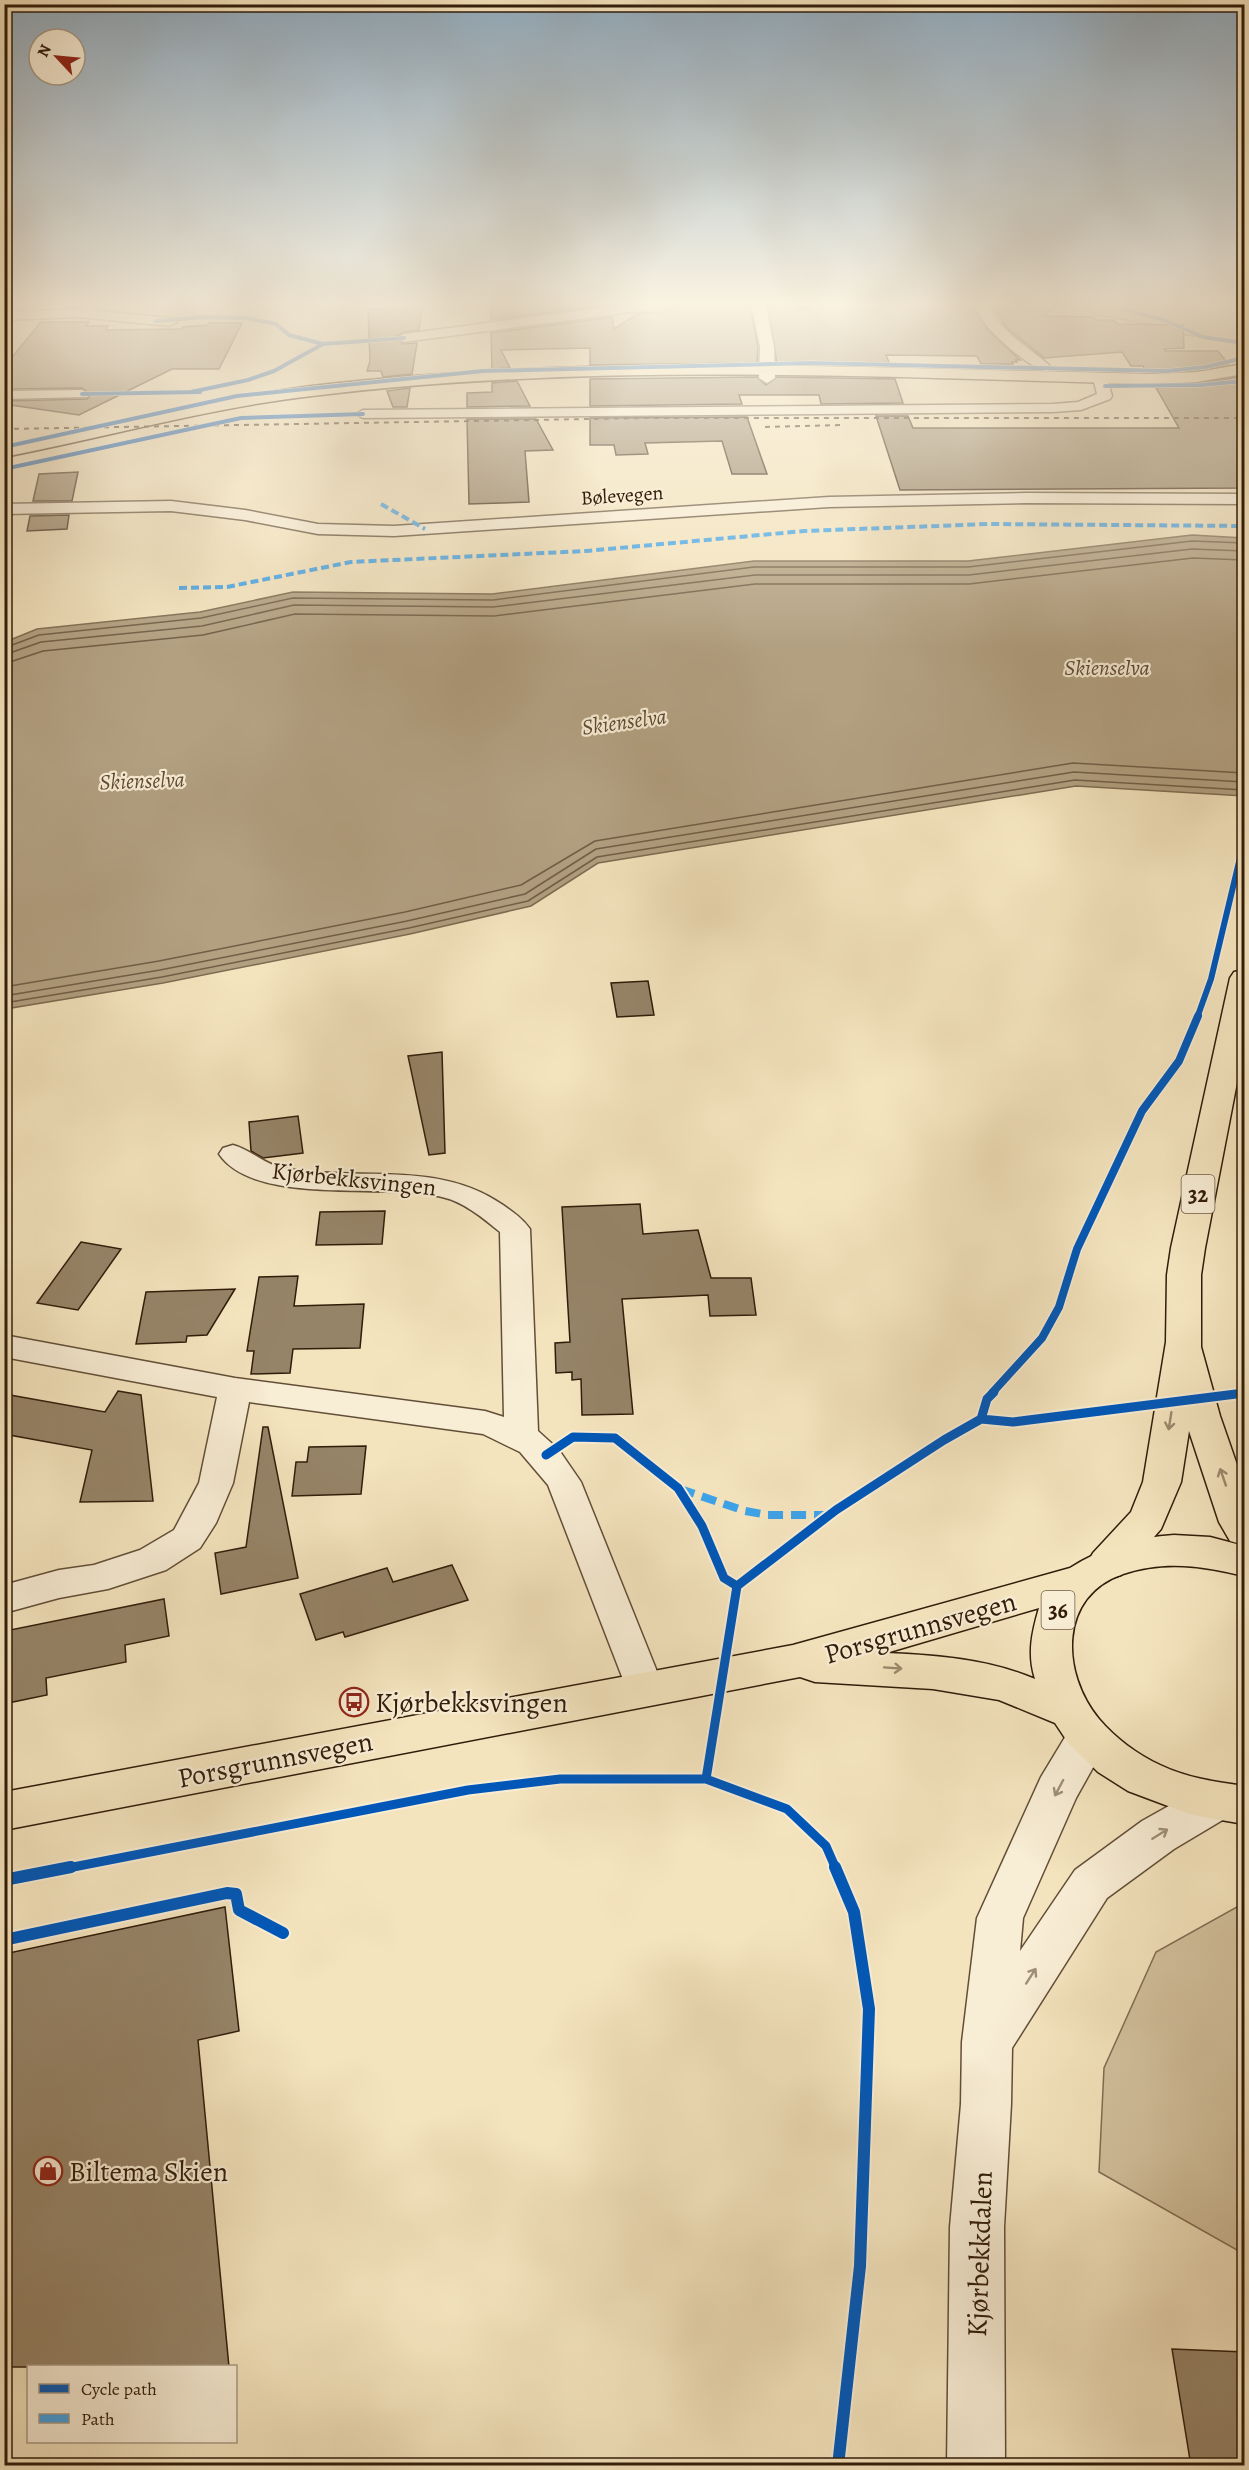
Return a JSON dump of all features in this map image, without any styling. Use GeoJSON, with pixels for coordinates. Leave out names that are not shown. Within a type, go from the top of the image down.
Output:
{"type":"FeatureCollection","features":[{"type":"Feature","properties":{"kind":"main road"},"geometry":{"type":"LineString","coordinates":[[4,452],[187,416]]}},
{"type":"Feature","properties":{"kind":"main road"},"geometry":{"type":"LineString","coordinates":[[4,461],[201,416]]}},
{"type":"Feature","properties":{"kind":"main road","name":"32"},"geometry":{"type":"LineString","coordinates":[[1095,1571],[1147,1519],[1162,1482],[1184,1342],[1184,1275],[1245,978]]}},
{"type":"Feature","properties":{"kind":"main road","name":"32"},"geometry":{"type":"LineString","coordinates":[[1184,1342],[1202,1416],[1238,1522],[1245,1531]]}},
{"type":"Feature","properties":{"kind":"main road","name":"36"},"geometry":{"type":"LineString","coordinates":[[1230,1803],[1178,1793],[1144,1779],[1113,1759],[1077,1723],[1054,1680],[1048,1651],[1052,1623],[1064,1599],[1095,1571],[1136,1554],[1169,1550],[1204,1551],[1245,1561]]}},
{"type":"Feature","properties":{"kind":"main road","name":"Porsgrunnsvegen"},"geometry":{"type":"LineString","coordinates":[[4,1811],[793,1662],[999,1605],[1095,1571]]}},
{"type":"Feature","properties":{"kind":"main road","name":"Porsgrunnsvegen"},"geometry":{"type":"LineString","coordinates":[[793,1662],[933,1672],[1004,1684],[1077,1723]]}},
{"type":"Feature","properties":{"kind":"street","name":"Bølevegen"},"geometry":{"type":"LineString","coordinates":[[4,509],[171,506],[234,514],[318,529],[383,531],[829,502],[1026,498],[1245,499]]}},
{"type":"Feature","properties":{"kind":"street","name":"Kjørbekksvingen"},"geometry":{"type":"LineString","coordinates":[[233,1154],[240,1161],[259,1170],[284,1176],[391,1182],[454,1190],[491,1209],[515,1229],[522,1434]]}},
{"type":"Feature","properties":{"kind":"street"},"geometry":{"type":"LineString","coordinates":[[4,1346],[235,1389],[485,1423],[522,1434],[546,1455],[564,1482],[645,1689]]}},
{"type":"Feature","properties":{"kind":"street"},"geometry":{"type":"LineString","coordinates":[[4,1599],[59,1584],[95,1579],[153,1560],[187,1539],[198,1523],[216,1483],[235,1389]]}},
{"type":"Feature","properties":{"kind":"street","name":"Kjørbekkdalen"},"geometry":{"type":"LineString","coordinates":[[976,2466],[977,2227],[986,2104],[987,2042],[1000,1918],[1057,1790],[1077,1723]]}},
{"type":"Feature","properties":{"kind":"street"},"geometry":{"type":"LineString","coordinates":[[987,2042],[1091,1884],[1158,1835],[1230,1803]]}},
{"type":"Feature","properties":{"kind":"shaded area"},"geometry":{"type":"Polygon","coordinates":[[[1244,1903],[1244,2254],[1099,2172],[1104,2068],[1156,1952],[1244,1903]]]}},
{"type":"Feature","properties":{"kind":"water","name":"Skienselva"},"geometry":{"type":"Polygon","coordinates":[[[1192,535],[1244,538],[1244,796],[1076,786],[598,863],[531,906],[410,934],[163,983],[5,1009],[5,642],[37,629],[200,612],[293,592],[492,594],[754,561],[968,561],[1192,535]]]}},
{"type":"Feature","properties":{"kind":"building"},"geometry":{"type":"Polygon","coordinates":[[[876,416],[908,416],[913,428],[1179,428],[1172,416],[1245,416],[1245,488],[900,490],[876,416]]]}},
{"type":"Feature","properties":{"kind":"building"},"geometry":{"type":"Polygon","coordinates":[[[747,417],[767,474],[732,474],[722,441],[645,443],[648,454],[616,455],[614,445],[590,445],[590,418],[747,417]]]}},
{"type":"Feature","properties":{"kind":"building"},"geometry":{"type":"Polygon","coordinates":[[[467,419],[536,419],[553,450],[525,451],[529,502],[469,504],[467,419]]]}},
{"type":"Feature","properties":{"kind":"building"},"geometry":{"type":"Polygon","coordinates":[[[78,472],[72,501],[33,501],[39,474],[78,472]]]}},
{"type":"Feature","properties":{"kind":"building"},"geometry":{"type":"Polygon","coordinates":[[[69,515],[67,529],[27,531],[30,516],[69,515]]]}},
{"type":"Feature","properties":{"kind":"building"},"geometry":{"type":"Polygon","coordinates":[[[648,981],[654,1015],[617,1017],[611,983],[648,981]]]}},
{"type":"Feature","properties":{"kind":"building"},"geometry":{"type":"Polygon","coordinates":[[[442,1052],[445,1153],[429,1155],[408,1056],[442,1052]]]}},
{"type":"Feature","properties":{"kind":"building"},"geometry":{"type":"Polygon","coordinates":[[[298,1116],[303,1153],[263,1158],[251,1151],[249,1122],[298,1116]]]}},
{"type":"Feature","properties":{"kind":"building"},"geometry":{"type":"Polygon","coordinates":[[[640,1204],[643,1234],[698,1230],[711,1278],[751,1278],[756,1315],[710,1316],[708,1295],[622,1299],[633,1414],[582,1415],[581,1379],[572,1380],[572,1372],[556,1373],[555,1343],[570,1342],[562,1207],[640,1204]]]}},
{"type":"Feature","properties":{"kind":"building"},"geometry":{"type":"Polygon","coordinates":[[[385,1211],[382,1244],[316,1245],[320,1212],[385,1211]]]}},
{"type":"Feature","properties":{"kind":"building"},"geometry":{"type":"Polygon","coordinates":[[[81,1242],[121,1249],[78,1310],[37,1303],[81,1242]]]}},
{"type":"Feature","properties":{"kind":"building"},"geometry":{"type":"Polygon","coordinates":[[[298,1276],[294,1306],[364,1304],[360,1348],[293,1349],[290,1373],[251,1374],[254,1351],[247,1351],[259,1277],[298,1276]]]}},
{"type":"Feature","properties":{"kind":"building"},"geometry":{"type":"Polygon","coordinates":[[[235,1289],[207,1335],[187,1336],[186,1342],[136,1344],[146,1292],[235,1289]]]}},
{"type":"Feature","properties":{"kind":"building"},"geometry":{"type":"Polygon","coordinates":[[[118,1391],[141,1395],[153,1501],[80,1502],[92,1450],[4,1434],[4,1394],[105,1412],[118,1391]]]}},
{"type":"Feature","properties":{"kind":"building"},"geometry":{"type":"Polygon","coordinates":[[[263,1427],[268,1427],[298,1578],[221,1594],[215,1553],[246,1547],[263,1427]]]}},
{"type":"Feature","properties":{"kind":"building"},"geometry":{"type":"Polygon","coordinates":[[[366,1446],[361,1494],[292,1496],[296,1462],[307,1462],[309,1447],[366,1446]]]}},
{"type":"Feature","properties":{"kind":"building"},"geometry":{"type":"Polygon","coordinates":[[[452,1565],[468,1600],[345,1637],[343,1632],[316,1640],[300,1594],[387,1568],[393,1582],[452,1565]]]}},
{"type":"Feature","properties":{"kind":"building"},"geometry":{"type":"Polygon","coordinates":[[[164,1599],[169,1636],[125,1645],[126,1662],[46,1678],[47,1695],[8,1703],[5,1631],[164,1599]]]}},
{"type":"Feature","properties":{"kind":"building"},"geometry":{"type":"Polygon","coordinates":[[[225,1907],[239,2031],[198,2040],[229,2365],[4,2367],[4,1954],[225,1907]]]}},
{"type":"Feature","properties":{"kind":"building"},"geometry":{"type":"Polygon","coordinates":[[[1172,2349],[1245,2352],[1245,2466],[1191,2466],[1172,2349]]]}},
{"type":"Feature","properties":{"kind":"railway"},"geometry":{"type":"LineString","coordinates":[[4,429],[649,418],[1244,418]]}},
{"type":"Feature","properties":{"kind":"railway"},"geometry":{"type":"LineString","coordinates":[[765,427],[840,425]]}},
{"type":"Feature","properties":{"kind":"marked path"},"geometry":{"type":"LineString","coordinates":[[381,504],[425,529]]}},
{"type":"Feature","properties":{"kind":"marked path"},"geometry":{"type":"LineString","coordinates":[[179,588],[227,587],[351,562],[586,551],[804,531],[989,524],[1244,526]]}},
{"type":"Feature","properties":{"kind":"marked path"},"geometry":{"type":"LineString","coordinates":[[680,1489],[745,1511],[768,1515],[829,1515]]}},
{"type":"Feature","properties":{"kind":"cycle path"},"geometry":{"type":"LineString","coordinates":[[4,447],[144,416]]}},
{"type":"Feature","properties":{"kind":"cycle path"},"geometry":{"type":"LineString","coordinates":[[4,469],[241,418],[294,416]]}},
{"type":"Feature","properties":{"kind":"cycle path"},"geometry":{"type":"LineString","coordinates":[[981,1419],[987,1399],[1042,1338],[1059,1307],[1077,1249],[1142,1111],[1179,1061],[1190,1039],[1211,979],[1244,841]]}},
{"type":"Feature","properties":{"kind":"cycle path"},"geometry":{"type":"LineString","coordinates":[[706,1779],[737,1586],[836,1510],[944,1440],[981,1419],[1013,1422],[1244,1393]]}},
{"type":"Feature","properties":{"kind":"cycle path"},"geometry":{"type":"LineString","coordinates":[[546,1455],[573,1437],[615,1438],[678,1488],[702,1526],[724,1578],[737,1586]]}},
{"type":"Feature","properties":{"kind":"cycle path"},"geometry":{"type":"LineString","coordinates":[[4,1880],[468,1790],[560,1779],[706,1779],[787,1809],[826,1846],[854,1912],[869,2009],[860,2266],[838,2466]]}},
{"type":"Feature","properties":{"kind":"cycle path"},"geometry":{"type":"LineString","coordinates":[[4,1940],[227,1893],[236,1894],[239,1910],[283,1933]]}},
{"type":"Feature","properties":{"kind":"place","name":"Kjørbekksvingen"},"geometry":{"type":"Point","coordinates":[354,1702]}},
{"type":"Feature","properties":{"kind":"place","name":"Biltema Skien"},"geometry":{"type":"Point","coordinates":[48,2171]}}]}
